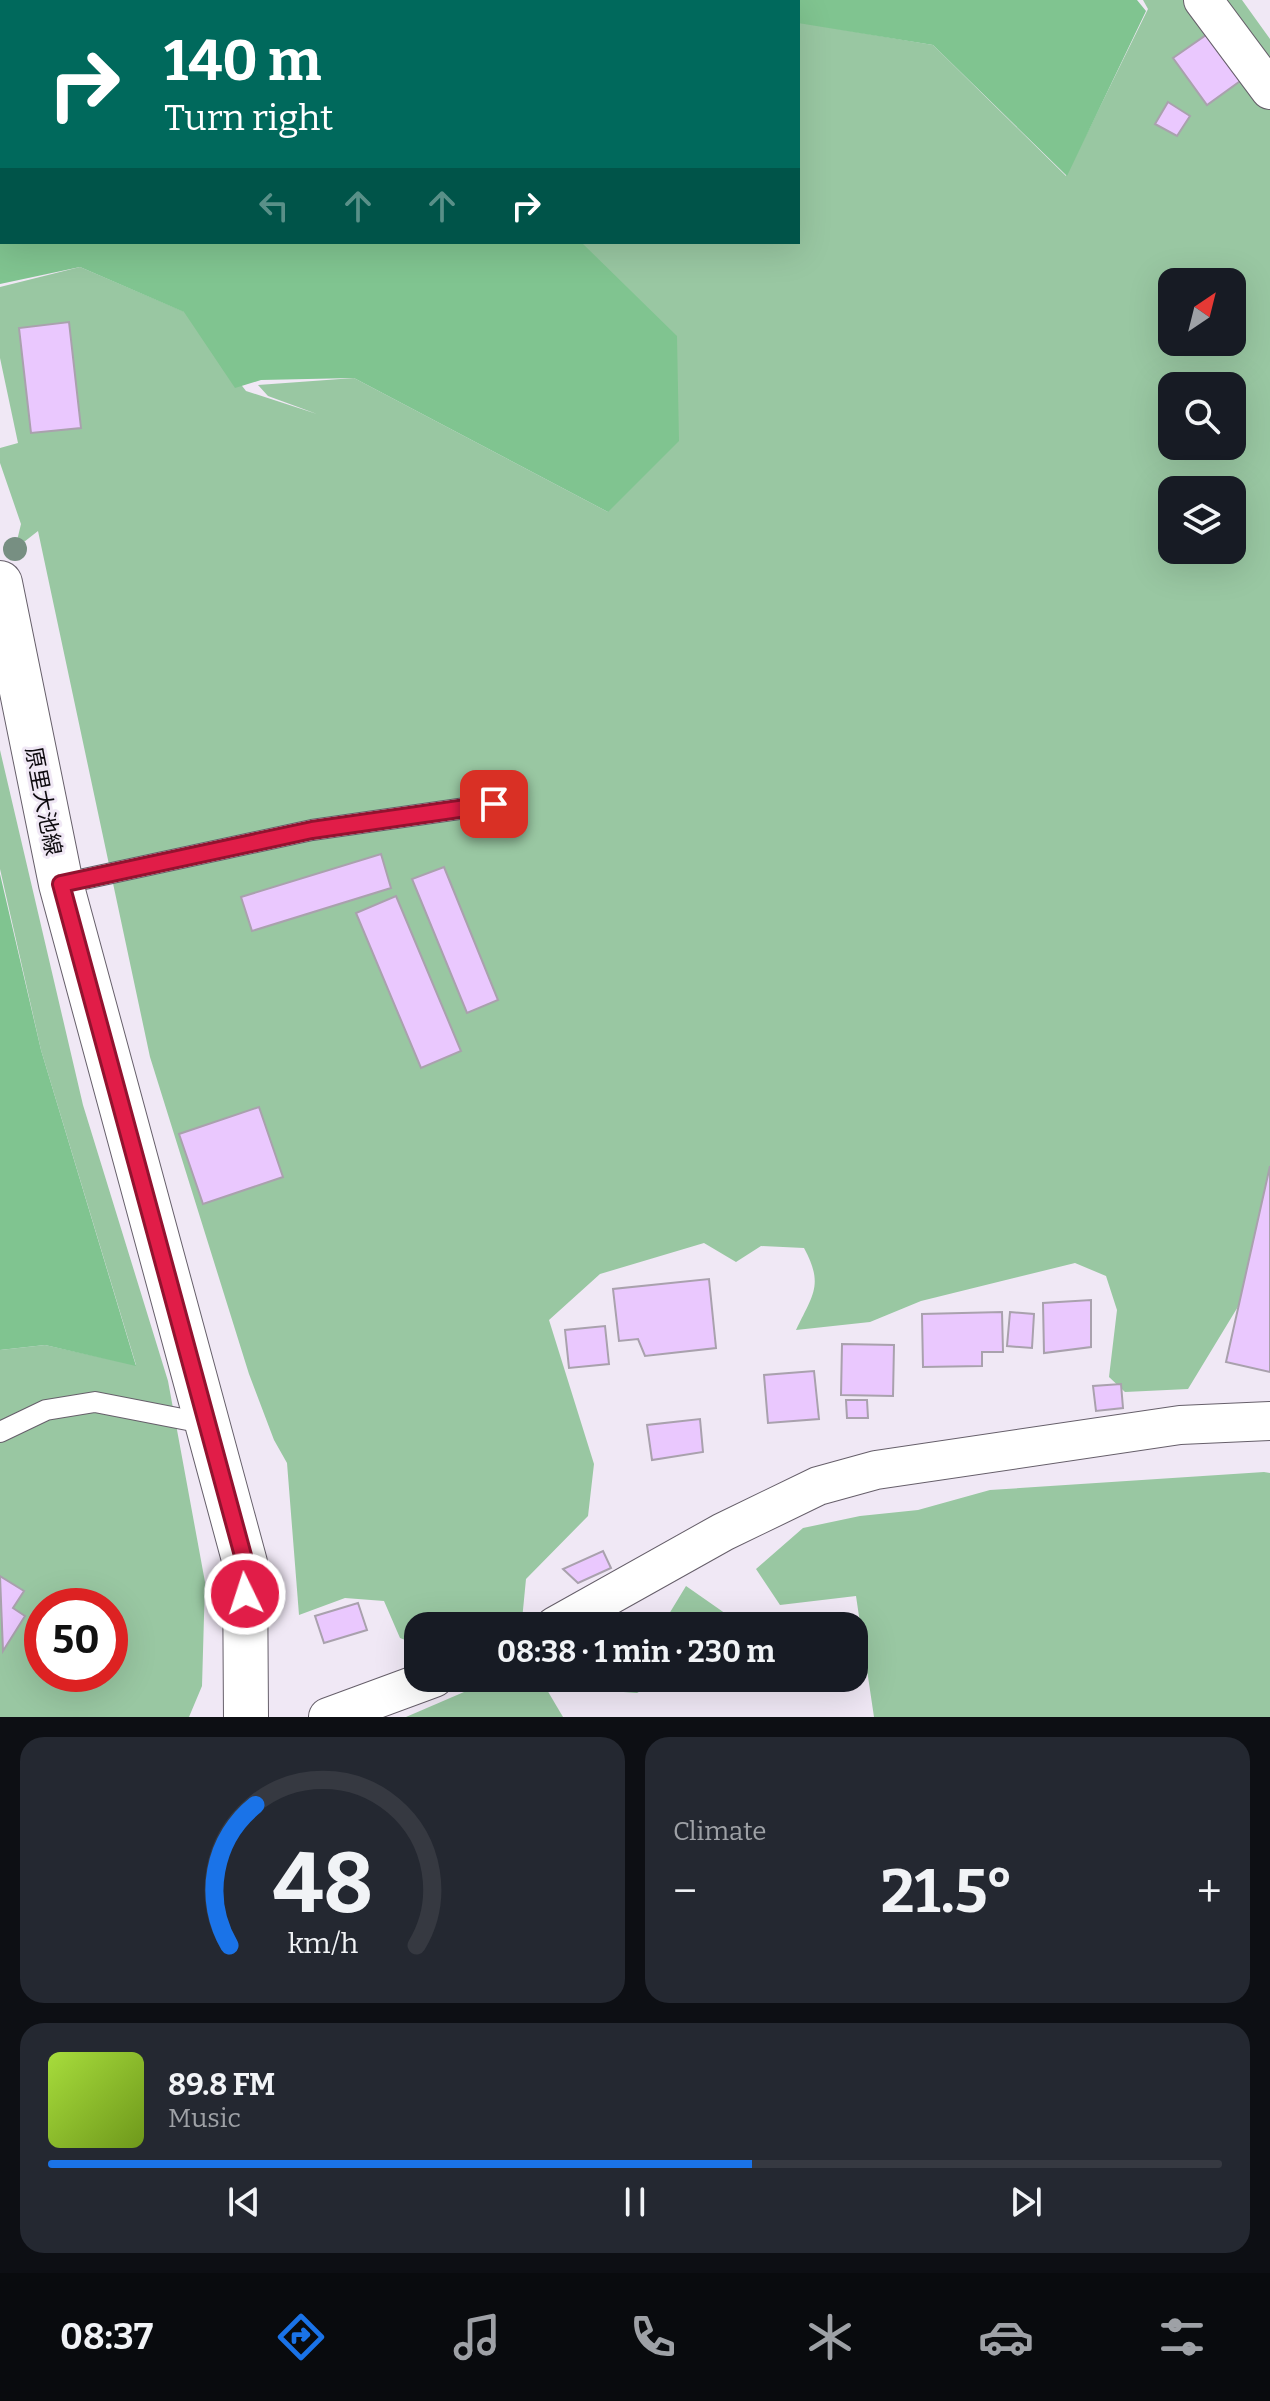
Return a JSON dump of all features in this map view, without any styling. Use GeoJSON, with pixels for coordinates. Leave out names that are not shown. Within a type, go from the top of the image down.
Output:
{"type":"FeatureCollection","features":[{"type":"Feature","properties":{"kind":"main road","name":"原里大池線"},"geometry":{"type":"LineString","coordinates":[[0,583],[61,884],[245,1563],[246,1717]]}},
{"type":"Feature","properties":{"kind":"street"},"geometry":{"type":"LineString","coordinates":[[1203,0],[1270,90]]}},
{"type":"Feature","properties":{"kind":"street"},"geometry":{"type":"LineString","coordinates":[[580,1612],[723,1532],[818,1486],[876,1470],[1180,1425],[1270,1421]]}},
{"type":"Feature","properties":{"kind":"street"},"geometry":{"type":"LineString","coordinates":[[328,1717],[404,1689]]}},
{"type":"Feature","properties":{"kind":"lane"},"geometry":{"type":"LineString","coordinates":[[61,884],[312,830],[494,804]]}},
{"type":"Feature","properties":{"kind":"lane"},"geometry":{"type":"LineString","coordinates":[[0,1432],[46,1410],[95,1402],[208,1424]]}},
{"type":"Feature","properties":{"kind":"shaded area"},"geometry":{"type":"Polygon","coordinates":[[[800,0],[1137,0],[1146,11],[1067,176],[933,45],[800,23],[800,0]]]}},
{"type":"Feature","properties":{"kind":"shaded area"},"geometry":{"type":"Polygon","coordinates":[[[1143,0],[1242,0],[1270,39],[1270,1166],[1239,1305],[1188,1389],[1125,1392],[1109,1377],[1117,1310],[1106,1276],[1075,1263],[921,1301],[870,1322],[796,1330],[811,1298],[815,1281],[804,1248],[761,1246],[736,1262],[704,1243],[600,1274],[549,1320],[594,1464],[588,1516],[526,1579],[523,1612],[404,1612],[404,1640],[400,1638],[384,1601],[345,1598],[299,1615],[287,1463],[274,1440],[249,1374],[150,1057],[38,531],[15,549],[21,524],[0,463],[0,448],[18,443],[0,358],[0,287],[80,267],[185,312],[246,391],[317,414],[268,396],[258,385],[354,378],[608,512],[579,244],[800,244],[800,22],[933,45],[1066,176],[1148,9],[1143,0]]]}},
{"type":"Feature","properties":{"kind":"shaded area"},"geometry":{"type":"Polygon","coordinates":[[[0,244],[583,244],[677,336],[679,441],[608,512],[354,378],[261,380],[235,388],[184,312],[80,267],[0,284],[0,244]]]}},
{"type":"Feature","properties":{"kind":"shaded area"},"geometry":{"type":"Polygon","coordinates":[[[0,750],[83,1105],[168,1381],[205,1582],[202,1686],[189,1717],[0,1717],[0,1350],[45,1345],[136,1365],[41,1050],[0,869],[0,750]]]}},
{"type":"Feature","properties":{"kind":"shaded area"},"geometry":{"type":"Polygon","coordinates":[[[0,874],[41,1050],[136,1366],[45,1345],[0,1350],[0,874]]]}},
{"type":"Feature","properties":{"kind":"shaded area"},"geometry":{"type":"Polygon","coordinates":[[[1270,1473],[1270,1717],[874,1717],[868,1677],[868,1612],[858,1612],[856,1596],[780,1605],[756,1569],[803,1528],[860,1516],[918,1510],[990,1490],[1270,1473]]]}},
{"type":"Feature","properties":{"kind":"shaded area"},"geometry":{"type":"Polygon","coordinates":[[[686,1586],[723,1612],[670,1612],[686,1586]]]}},
{"type":"Feature","properties":{"kind":"shaded area"},"geometry":{"type":"Polygon","coordinates":[[[464,1692],[548,1692],[563,1717],[406,1717],[464,1692]]]}},
{"type":"Feature","properties":{"kind":"building"},"geometry":{"type":"Polygon","coordinates":[[[1209,33],[1243,79],[1207,105],[1173,58],[1209,33]]]}},
{"type":"Feature","properties":{"kind":"building"},"geometry":{"type":"Polygon","coordinates":[[[1168,102],[1190,116],[1177,136],[1155,124],[1168,102]]]}},
{"type":"Feature","properties":{"kind":"building"},"geometry":{"type":"Polygon","coordinates":[[[69,322],[81,428],[31,433],[19,328],[69,322]]]}},
{"type":"Feature","properties":{"kind":"building"},"geometry":{"type":"Polygon","coordinates":[[[381,854],[391,888],[252,931],[241,897],[381,854]]]}},
{"type":"Feature","properties":{"kind":"building"},"geometry":{"type":"Polygon","coordinates":[[[444,867],[498,1000],[467,1013],[412,879],[444,867]]]}},
{"type":"Feature","properties":{"kind":"building"},"geometry":{"type":"Polygon","coordinates":[[[396,896],[461,1051],[421,1068],[356,913],[396,896]]]}},
{"type":"Feature","properties":{"kind":"building"},"geometry":{"type":"Polygon","coordinates":[[[259,1107],[283,1177],[203,1204],[179,1134],[259,1107]]]}},
{"type":"Feature","properties":{"kind":"building"},"geometry":{"type":"Polygon","coordinates":[[[1270,1166],[1270,1372],[1226,1362],[1270,1166]]]}},
{"type":"Feature","properties":{"kind":"building"},"geometry":{"type":"Polygon","coordinates":[[[709,1279],[716,1348],[645,1356],[638,1339],[619,1341],[613,1289],[709,1279]]]}},
{"type":"Feature","properties":{"kind":"building"},"geometry":{"type":"Polygon","coordinates":[[[1091,1300],[1091,1347],[1044,1353],[1043,1303],[1091,1300]]]}},
{"type":"Feature","properties":{"kind":"building"},"geometry":{"type":"Polygon","coordinates":[[[1002,1312],[1003,1352],[982,1352],[982,1366],[923,1367],[922,1314],[1002,1312]]]}},
{"type":"Feature","properties":{"kind":"building"},"geometry":{"type":"Polygon","coordinates":[[[1010,1312],[1034,1314],[1032,1348],[1007,1346],[1010,1312]]]}},
{"type":"Feature","properties":{"kind":"building"},"geometry":{"type":"Polygon","coordinates":[[[605,1326],[609,1364],[569,1368],[565,1330],[605,1326]]]}},
{"type":"Feature","properties":{"kind":"building"},"geometry":{"type":"Polygon","coordinates":[[[842,1344],[894,1345],[893,1396],[841,1395],[842,1344]]]}},
{"type":"Feature","properties":{"kind":"building"},"geometry":{"type":"Polygon","coordinates":[[[814,1371],[819,1419],[768,1423],[764,1375],[814,1371]]]}},
{"type":"Feature","properties":{"kind":"building"},"geometry":{"type":"Polygon","coordinates":[[[1121,1384],[1123,1408],[1096,1411],[1093,1386],[1121,1384]]]}},
{"type":"Feature","properties":{"kind":"building"},"geometry":{"type":"Polygon","coordinates":[[[846,1400],[867,1400],[868,1418],[847,1418],[846,1400]]]}},
{"type":"Feature","properties":{"kind":"building"},"geometry":{"type":"Polygon","coordinates":[[[700,1419],[703,1452],[652,1460],[647,1425],[700,1419]]]}},
{"type":"Feature","properties":{"kind":"building"},"geometry":{"type":"Polygon","coordinates":[[[603,1551],[611,1568],[578,1583],[563,1569],[603,1551]]]}},
{"type":"Feature","properties":{"kind":"building"},"geometry":{"type":"Polygon","coordinates":[[[0,1576],[24,1591],[13,1608],[24,1618],[3,1651],[0,1576]]]}},
{"type":"Feature","properties":{"kind":"building"},"geometry":{"type":"Polygon","coordinates":[[[358,1603],[367,1630],[324,1643],[315,1616],[358,1603]]]}},
{"type":"Feature","properties":{"kind":"route"},"geometry":{"type":"LineString","coordinates":[[245,1594],[245,1563],[61,884],[312,830],[494,804]]}}]}
